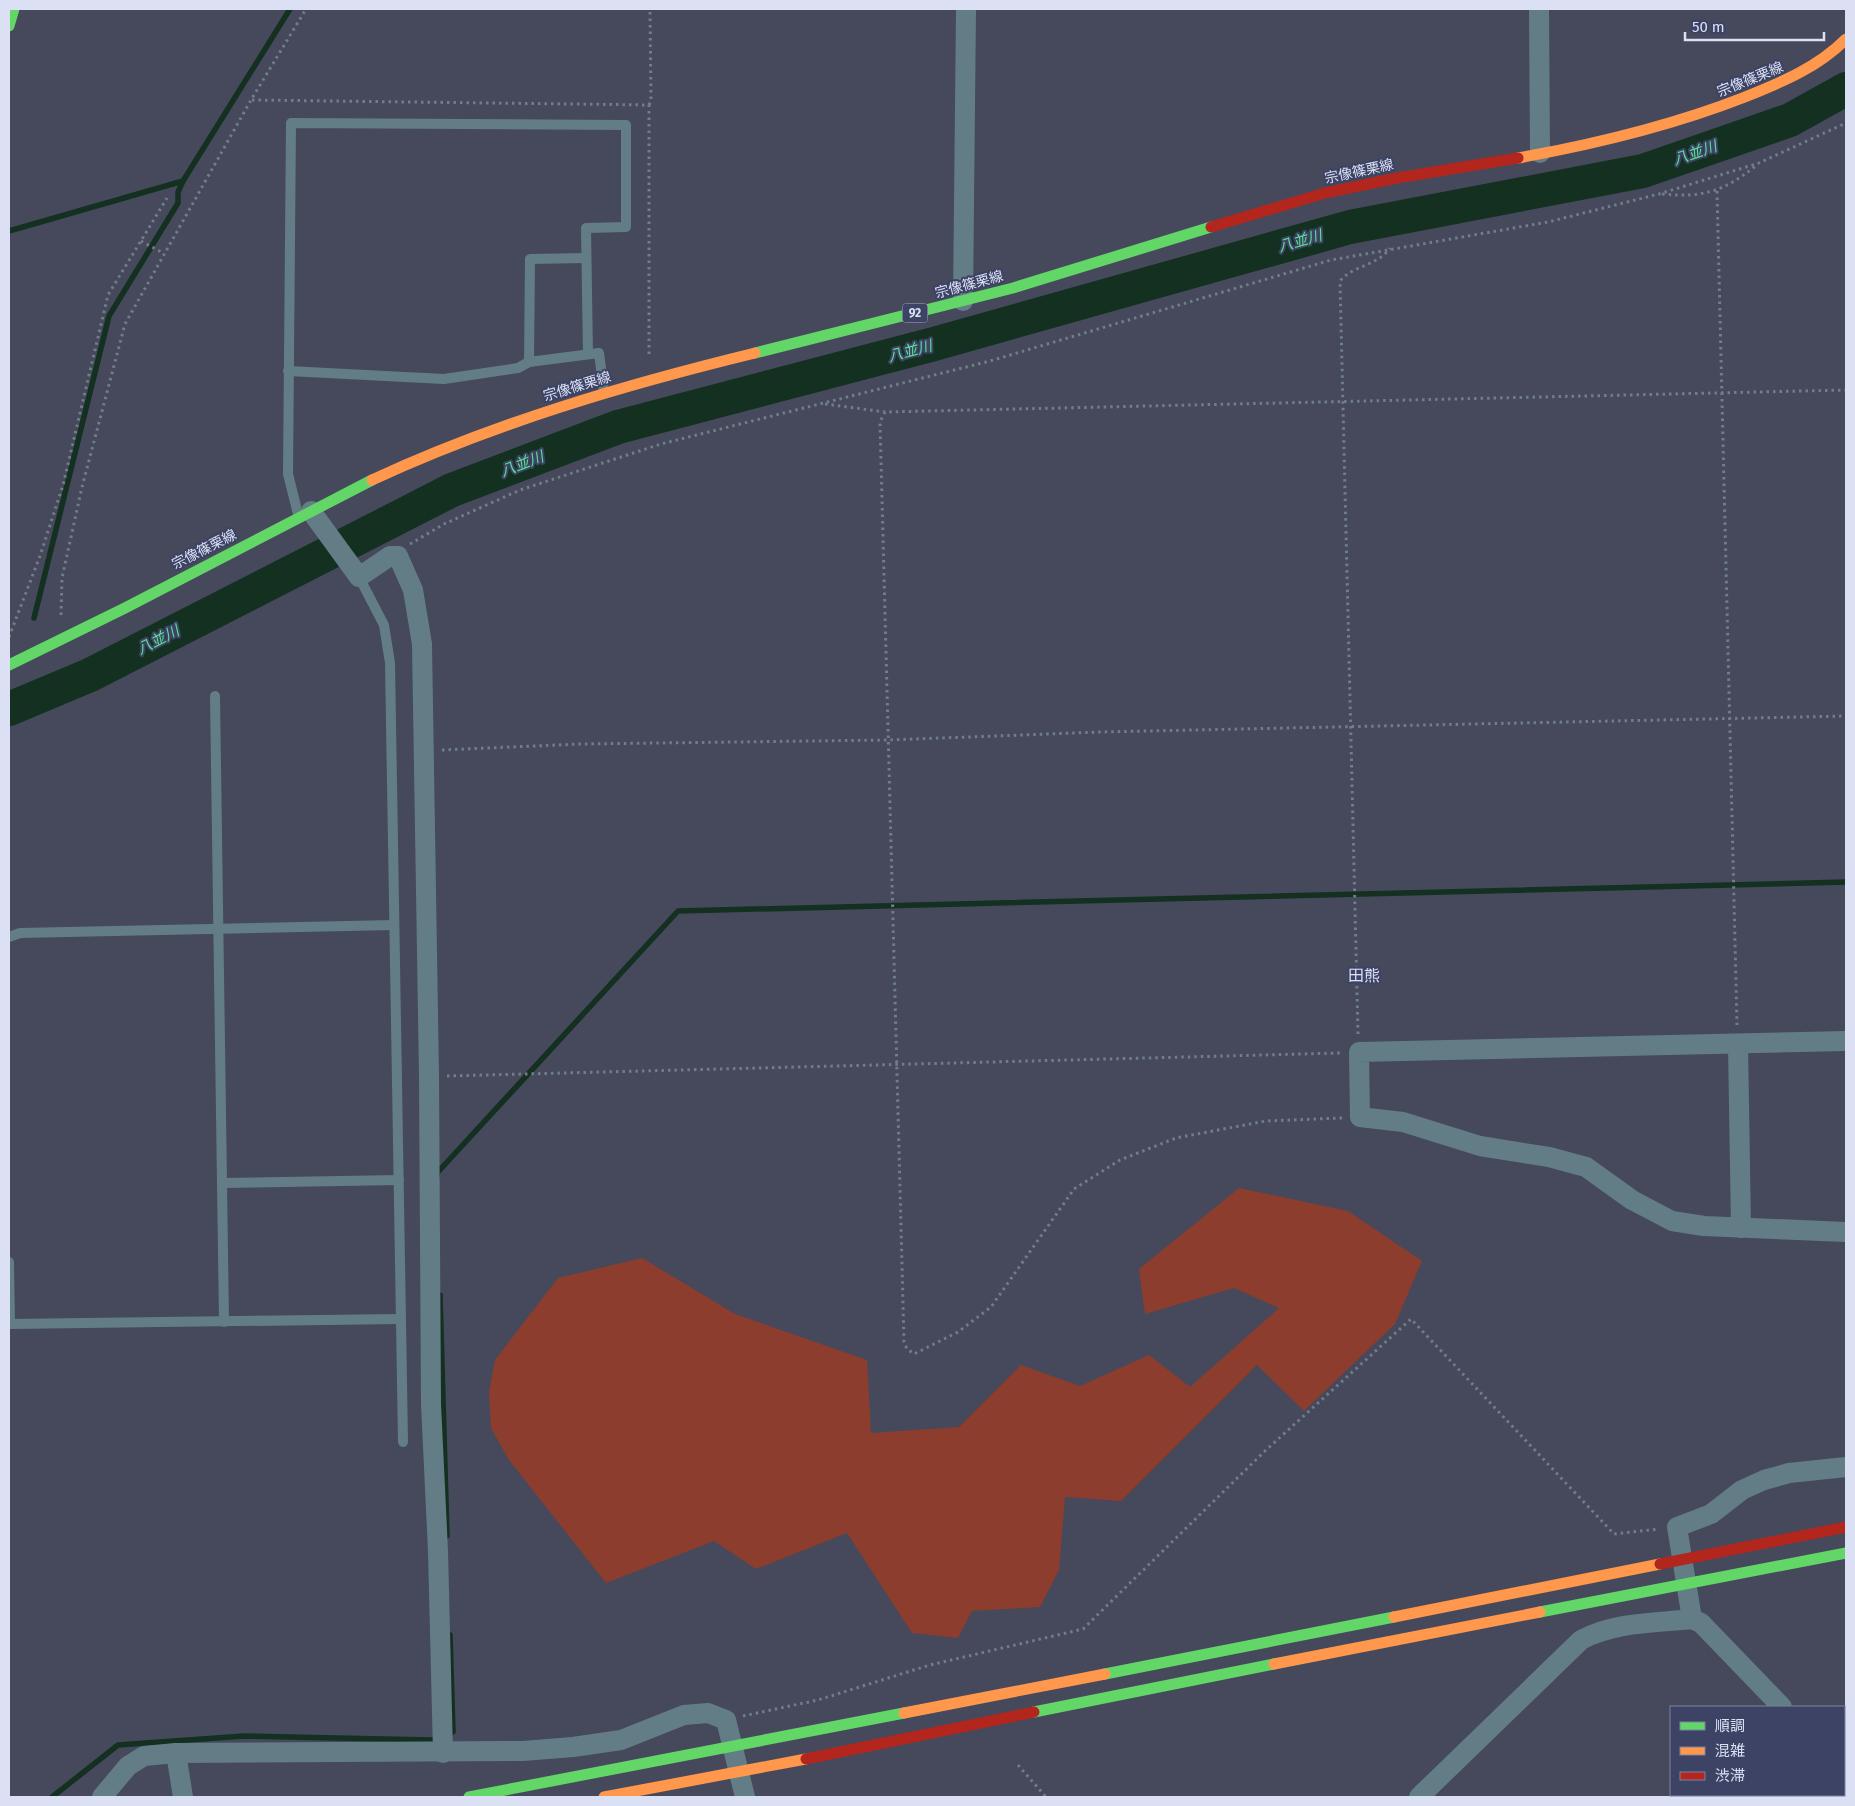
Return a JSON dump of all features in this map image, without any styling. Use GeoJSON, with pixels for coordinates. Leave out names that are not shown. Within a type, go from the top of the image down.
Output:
{"type":"FeatureCollection","features":[{"type":"Feature","properties":{"kind":"street"},"geometry":{"type":"LineString","coordinates":[[9,26],[14,9]]}},
{"type":"Feature","properties":{"kind":"street"},"geometry":{"type":"LineString","coordinates":[[963,301],[966,9]]}},
{"type":"Feature","properties":{"kind":"street"},"geometry":{"type":"LineString","coordinates":[[1539,9],[1540,153]]}},
{"type":"Feature","properties":{"kind":"street","name":"宗像篠栗線"},"geometry":{"type":"LineString","coordinates":[[9,666],[310,517],[385,474],[473,436],[604,393],[963,301],[1090,266],[1294,201],[1401,177],[1614,139],[1715,109],[1813,67],[1846,39]]}},
{"type":"Feature","properties":{"kind":"street"},"geometry":{"type":"LineString","coordinates":[[310,517],[354,572],[390,556],[398,556],[413,590],[418,609],[422,644],[429,1076],[431,1404],[438,1551],[443,1753]]}},
{"type":"Feature","properties":{"kind":"street"},"geometry":{"type":"LineString","coordinates":[[1846,1041],[1359,1052],[1360,1117],[1403,1122],[1480,1146],[1549,1157],[1586,1167],[1632,1200],[1672,1221],[1704,1226],[1846,1232]]}},
{"type":"Feature","properties":{"kind":"street"},"geometry":{"type":"LineString","coordinates":[[1738,1044],[1741,1228]]}},
{"type":"Feature","properties":{"kind":"street"},"geometry":{"type":"LineString","coordinates":[[1692,1619],[1677,1527],[1712,1514],[1742,1490],[1764,1480],[1789,1473],[1846,1467]]}},
{"type":"Feature","properties":{"kind":"street"},"geometry":{"type":"LineString","coordinates":[[469,1797],[1206,1655],[1682,1558],[1846,1527]]}},
{"type":"Feature","properties":{"kind":"street"},"geometry":{"type":"LineString","coordinates":[[604,1797],[737,1773],[1206,1677],[1686,1585],[1846,1552]]}},
{"type":"Feature","properties":{"kind":"street"},"geometry":{"type":"LineString","coordinates":[[1419,1797],[1581,1640],[1594,1633],[1621,1627],[1692,1619],[1701,1623],[1781,1706]]}},
{"type":"Feature","properties":{"kind":"street"},"geometry":{"type":"LineString","coordinates":[[102,1797],[128,1766],[144,1756],[176,1753],[443,1753],[573,1747],[621,1740],[684,1715],[708,1713],[726,1720],[744,1797]]}},
{"type":"Feature","properties":{"kind":"street"},"geometry":{"type":"LineString","coordinates":[[176,1753],[183,1797]]}},
{"type":"Feature","properties":{"kind":"lane"},"geometry":{"type":"LineString","coordinates":[[310,517],[288,474],[291,124],[626,125],[626,227],[586,228],[588,354]]}},
{"type":"Feature","properties":{"kind":"lane"},"geometry":{"type":"LineString","coordinates":[[529,362],[530,259],[586,258]]}},
{"type":"Feature","properties":{"kind":"lane"},"geometry":{"type":"LineString","coordinates":[[288,371],[444,379],[518,368],[529,362],[600,353],[604,393]]}},
{"type":"Feature","properties":{"kind":"lane"},"geometry":{"type":"LineString","coordinates":[[354,572],[384,626],[390,663],[403,1442]]}},
{"type":"Feature","properties":{"kind":"lane"},"geometry":{"type":"LineString","coordinates":[[215,696],[224,1322]]}},
{"type":"Feature","properties":{"kind":"lane"},"geometry":{"type":"LineString","coordinates":[[9,937],[20,933],[394,925]]}},
{"type":"Feature","properties":{"kind":"lane"},"geometry":{"type":"LineString","coordinates":[[222,1183],[399,1180]]}},
{"type":"Feature","properties":{"kind":"lane"},"geometry":{"type":"LineString","coordinates":[[9,1262],[9,1324],[402,1320]]}},
{"type":"Feature","properties":{"kind":"path"},"geometry":{"type":"LineString","coordinates":[[64,640],[60,610],[62,578],[82,487],[124,324],[251,100],[306,9]]}},
{"type":"Feature","properties":{"kind":"path"},"geometry":{"type":"LineString","coordinates":[[649,381],[648,105],[650,101],[650,9]]}},
{"type":"Feature","properties":{"kind":"path"},"geometry":{"type":"LineString","coordinates":[[251,100],[648,105]]}},
{"type":"Feature","properties":{"kind":"path"},"geometry":{"type":"LineString","coordinates":[[390,556],[444,524],[520,490],[661,444],[990,362],[1331,260],[1390,248],[1548,222],[1658,194],[1759,163],[1846,123]]}},
{"type":"Feature","properties":{"kind":"path"},"geometry":{"type":"LineString","coordinates":[[1658,194],[1681,196],[1717,191],[1741,177],[1759,163]]}},
{"type":"Feature","properties":{"kind":"path"},"geometry":{"type":"LineString","coordinates":[[1717,191],[1738,1044]]}},
{"type":"Feature","properties":{"kind":"path"},"geometry":{"type":"LineString","coordinates":[[9,637],[40,556],[63,485],[108,295],[167,198]]}},
{"type":"Feature","properties":{"kind":"path"},"geometry":{"type":"LineString","coordinates":[[141,241],[163,253]]}},
{"type":"Feature","properties":{"kind":"path"},"geometry":{"type":"LineString","coordinates":[[429,1076],[1359,1052],[1340,281],[1347,273],[1385,256],[1390,248]]}},
{"type":"Feature","properties":{"kind":"path"},"geometry":{"type":"LineString","coordinates":[[822,404],[885,412],[1846,390]]}},
{"type":"Feature","properties":{"kind":"path"},"geometry":{"type":"LineString","coordinates":[[885,412],[880,422],[904,1342],[907,1349],[914,1354],[958,1332],[991,1307],[1074,1189],[1120,1160],[1176,1138],[1266,1121],[1360,1117]]}},
{"type":"Feature","properties":{"kind":"path"},"geometry":{"type":"LineString","coordinates":[[424,751],[580,744],[888,740],[1101,732],[1846,716]]}},
{"type":"Feature","properties":{"kind":"path"},"geometry":{"type":"LineString","coordinates":[[726,1720],[818,1700],[930,1665],[1083,1629],[1266,1450],[1411,1319],[1614,1534],[1677,1527]]}},
{"type":"Feature","properties":{"kind":"path"},"geometry":{"type":"LineString","coordinates":[[1018,1764],[1046,1797]]}},
{"type":"Feature","properties":{"kind":"shaded area"},"geometry":{"type":"Polygon","coordinates":[[[1239,1188],[1348,1211],[1422,1261],[1395,1324],[1304,1411],[1257,1365],[1121,1501],[1065,1497],[1059,1570],[1040,1607],[972,1611],[958,1638],[912,1633],[847,1533],[756,1569],[714,1541],[606,1583],[509,1460],[491,1428],[489,1392],[495,1360],[558,1278],[642,1258],[735,1314],[867,1360],[871,1433],[959,1427],[1021,1365],[1080,1386],[1149,1355],[1190,1387],[1279,1308],[1234,1288],[1145,1314],[1139,1269],[1239,1188]]]}},
{"type":"Feature","properties":{"kind":"waterway"},"geometry":{"type":"LineString","coordinates":[[34,618],[109,316],[178,203],[178,192],[183,181],[290,9]]}},
{"type":"Feature","properties":{"kind":"waterway","name":"八並川"},"geometry":{"type":"LineString","coordinates":[[9,709],[90,675],[452,490],[618,427],[934,344],[1350,227],[1643,171],[1790,120],[1846,89]]}},
{"type":"Feature","properties":{"kind":"waterway"},"geometry":{"type":"LineString","coordinates":[[9,231],[183,181]]}},
{"type":"Feature","properties":{"kind":"waterway"},"geometry":{"type":"LineString","coordinates":[[437,1176],[437,1173],[678,911],[1846,882]]}},
{"type":"Feature","properties":{"kind":"waterway"},"geometry":{"type":"LineString","coordinates":[[440,1295],[447,1536]]}},
{"type":"Feature","properties":{"kind":"waterway"},"geometry":{"type":"LineString","coordinates":[[52,1797],[118,1745],[244,1736],[432,1740],[453,1732],[450,1635]]}},
{"type":"Feature","properties":{"kind":"traffic: fast"},"geometry":{"type":"LineString","coordinates":[[9,26],[14,9]]}},
{"type":"Feature","properties":{"kind":"traffic: fast"},"geometry":{"type":"LineString","coordinates":[[755,353],[1013,288],[1211,227]]}},
{"type":"Feature","properties":{"kind":"traffic: fast"},"geometry":{"type":"LineString","coordinates":[[9,665],[125,608],[372,480]]}},
{"type":"Feature","properties":{"kind":"traffic: fast"},"geometry":{"type":"LineString","coordinates":[[1540,1612],[1846,1553]]}},
{"type":"Feature","properties":{"kind":"traffic: fast"},"geometry":{"type":"LineString","coordinates":[[1105,1674],[1394,1617]]}},
{"type":"Feature","properties":{"kind":"traffic: fast"},"geometry":{"type":"LineString","coordinates":[[1034,1712],[1274,1664]]}},
{"type":"Feature","properties":{"kind":"traffic: fast"},"geometry":{"type":"LineString","coordinates":[[469,1797],[904,1713]]}},
{"type":"Feature","properties":{"kind":"traffic: slow"},"geometry":{"type":"LineString","coordinates":[[1518,158],[1576,147],[1633,133],[1717,107],[1786,80],[1823,58],[1846,39]]}},
{"type":"Feature","properties":{"kind":"traffic: slow"},"geometry":{"type":"LineString","coordinates":[[372,480],[418,459],[560,407],[657,378],[755,353]]}},
{"type":"Feature","properties":{"kind":"traffic: slow"},"geometry":{"type":"LineString","coordinates":[[1394,1617],[1660,1564]]}},
{"type":"Feature","properties":{"kind":"traffic: slow"},"geometry":{"type":"LineString","coordinates":[[1274,1664],[1540,1612]]}},
{"type":"Feature","properties":{"kind":"traffic: slow"},"geometry":{"type":"LineString","coordinates":[[904,1713],[1105,1674]]}},
{"type":"Feature","properties":{"kind":"traffic: slow"},"geometry":{"type":"LineString","coordinates":[[604,1797],[806,1759]]}},
{"type":"Feature","properties":{"kind":"traffic: jam"},"geometry":{"type":"LineString","coordinates":[[1211,227],[1325,193],[1397,178],[1518,158]]}},
{"type":"Feature","properties":{"kind":"traffic: jam"},"geometry":{"type":"LineString","coordinates":[[1660,1564],[1846,1527]]}},
{"type":"Feature","properties":{"kind":"traffic: jam"},"geometry":{"type":"LineString","coordinates":[[806,1759],[1034,1712]]}},
{"type":"Feature","properties":{"kind":"district","name":"田熊"},"geometry":{"type":"Point","coordinates":[1364,975]}}]}
